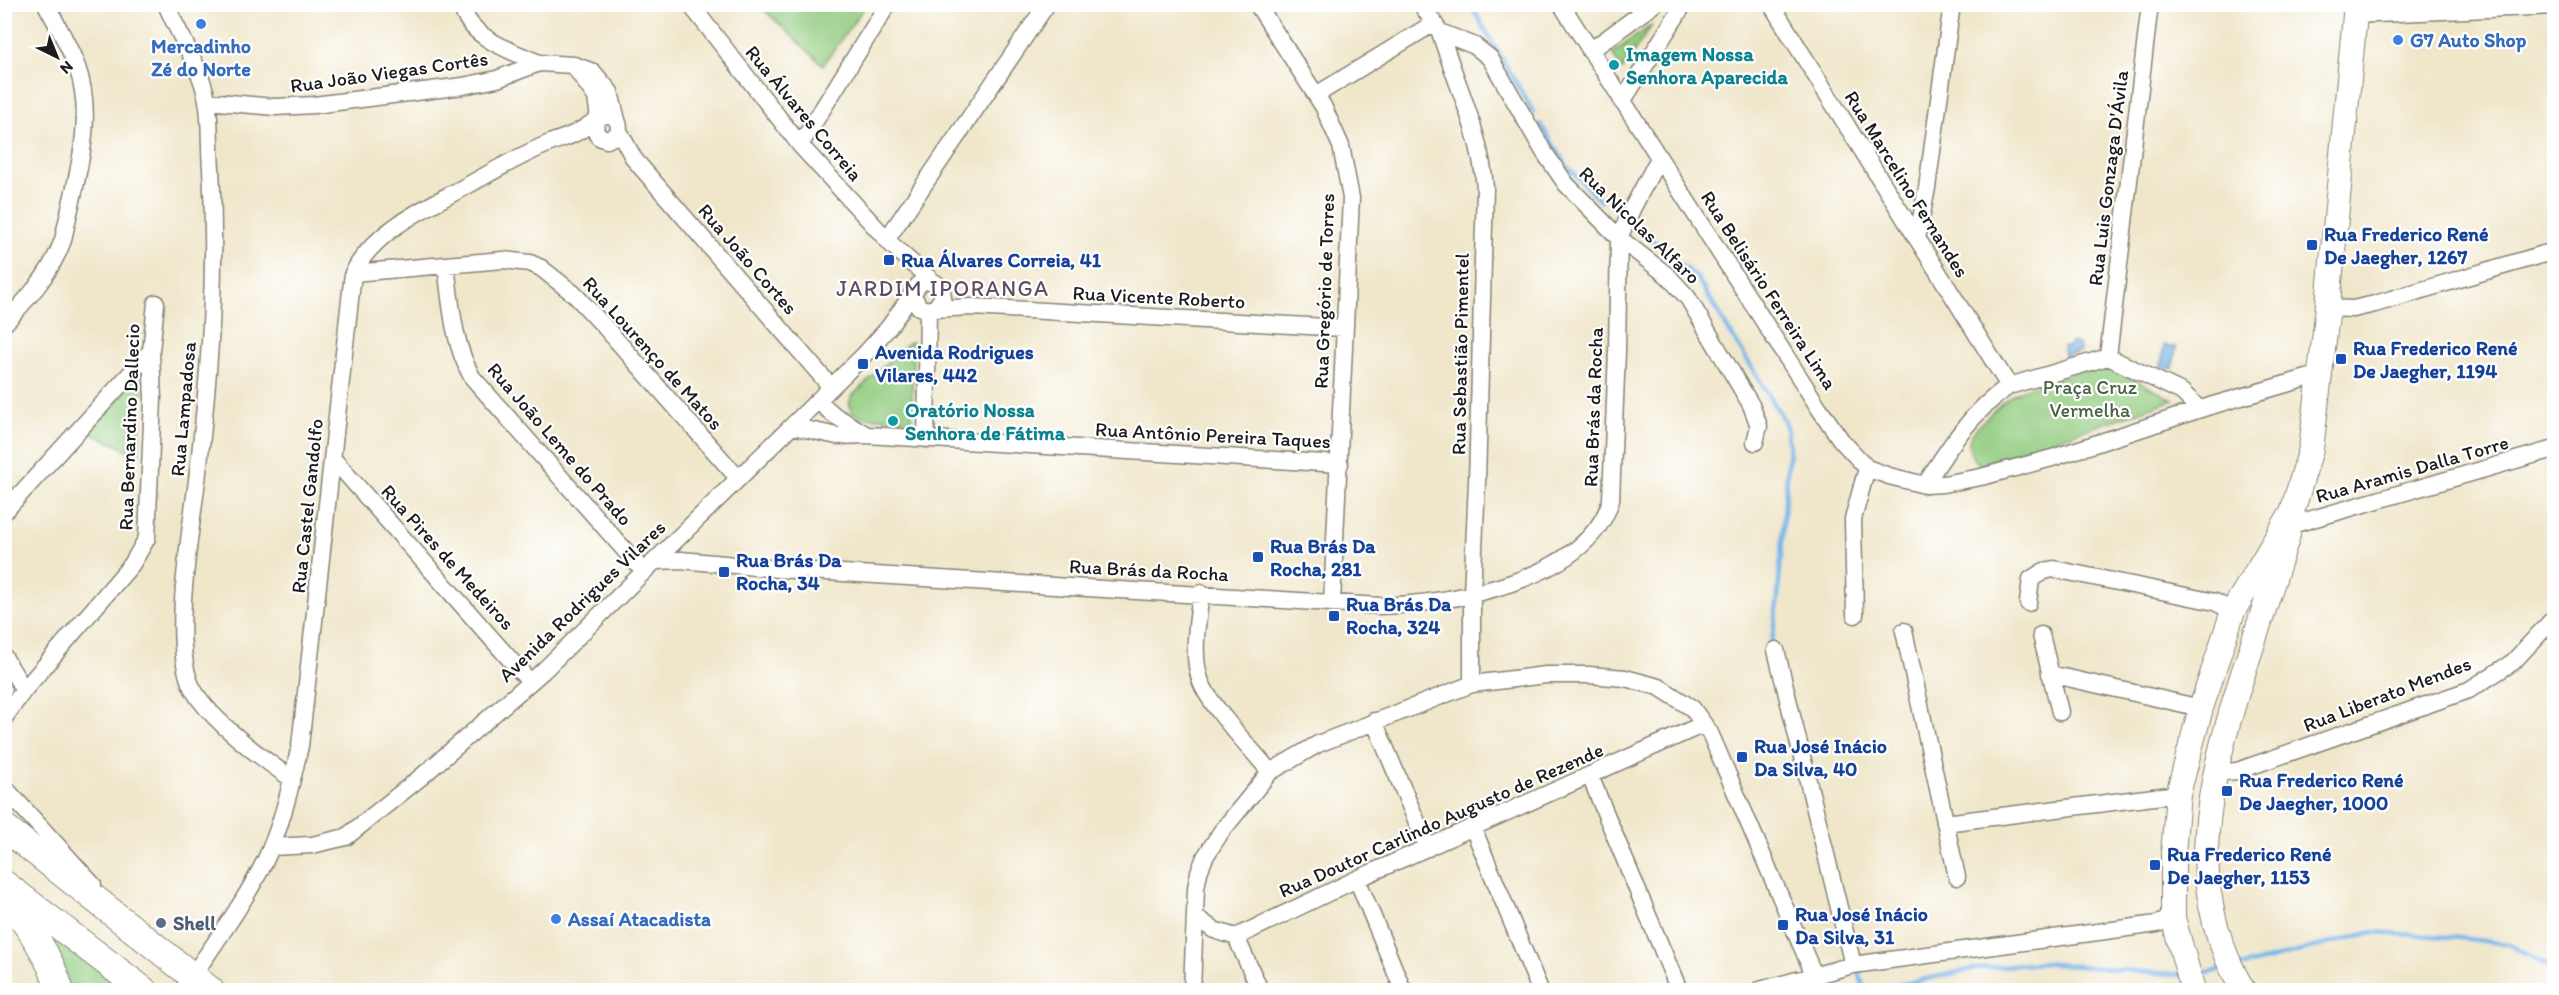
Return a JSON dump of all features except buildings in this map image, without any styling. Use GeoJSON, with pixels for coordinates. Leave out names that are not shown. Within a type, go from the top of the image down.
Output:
{"type":"FeatureCollection","features":[{"type":"Feature","properties":{"kind":"main road"},"geometry":{"type":"LineString","coordinates":[[2240,986],[2215,928],[2205,852],[2206,828],[2214,772],[2311,449],[2328,308],[2355,10]]}},
{"type":"Feature","properties":{"kind":"main road"},"geometry":{"type":"LineString","coordinates":[[2189,980],[2173,918],[2173,854],[2178,794],[2201,708],[2233,611],[2288,523]]}},
{"type":"Feature","properties":{"kind":"main road"},"geometry":{"type":"LineString","coordinates":[[2233,611],[2256,633]]}},
{"type":"Feature","properties":{"kind":"main road"},"geometry":{"type":"LineString","coordinates":[[4,827],[128,927],[195,986]]}},
{"type":"Feature","properties":{"kind":"main road"},"geometry":{"type":"LineString","coordinates":[[4,884],[143,990]]}},
{"type":"Feature","properties":{"kind":"main road"},"geometry":{"type":"LineString","coordinates":[[4,894],[41,944],[60,990]]}},
{"type":"Feature","properties":{"kind":"main road"},"geometry":{"type":"LineString","coordinates":[[2173,918],[2192,914],[2201,916],[2215,928]]}},
{"type":"Feature","properties":{"kind":"street"},"geometry":{"type":"LineString","coordinates":[[4,324],[47,276],[58,256],[84,125],[84,97],[78,67],[46,4]]}},
{"type":"Feature","properties":{"kind":"street","name":"Rua Lampadosa"},"geometry":{"type":"LineString","coordinates":[[166,4],[201,82],[207,101],[214,215],[213,303],[204,426],[183,604],[185,660],[190,683],[205,705],[225,725],[292,779]]}},
{"type":"Feature","properties":{"kind":"street"},"geometry":{"type":"LineString","coordinates":[[460,4],[463,13],[480,33],[495,43],[539,63]]}},
{"type":"Feature","properties":{"kind":"street","name":"Rua Álvares Correia"},"geometry":{"type":"LineString","coordinates":[[690,4],[800,145],[889,242],[926,288]]}},
{"type":"Feature","properties":{"kind":"street"},"geometry":{"type":"LineString","coordinates":[[800,145],[888,4]]}},
{"type":"Feature","properties":{"kind":"street"},"geometry":{"type":"LineString","coordinates":[[889,242],[1047,4]]}},
{"type":"Feature","properties":{"kind":"street","name":"Rua Gregório de Torres"},"geometry":{"type":"LineString","coordinates":[[1257,4],[1316,95],[1341,146],[1351,198],[1332,603]]}},
{"type":"Feature","properties":{"kind":"street"},"geometry":{"type":"LineString","coordinates":[[1316,95],[1437,27],[1421,4]]}},
{"type":"Feature","properties":{"kind":"street","name":"Rua Belisário Ferreira Lima"},"geometry":{"type":"LineString","coordinates":[[1561,4],[1840,440],[1867,468]]}},
{"type":"Feature","properties":{"kind":"street"},"geometry":{"type":"LineString","coordinates":[[1590,51],[1654,4]]}},
{"type":"Feature","properties":{"kind":"street"},"geometry":{"type":"LineString","coordinates":[[1623,102],[1684,4]]}},
{"type":"Feature","properties":{"kind":"street","name":"Rua Marcelino Fernandes"},"geometry":{"type":"LineString","coordinates":[[1771,4],[2009,386]]}},
{"type":"Feature","properties":{"kind":"street"},"geometry":{"type":"LineString","coordinates":[[1917,239],[1927,188],[1952,4]]}},
{"type":"Feature","properties":{"kind":"street","name":"Rua Luis Gonzaga D'Ávila"},"geometry":{"type":"LineString","coordinates":[[2108,357],[2150,4]]}},
{"type":"Feature","properties":{"kind":"street"},"geometry":{"type":"LineString","coordinates":[[2355,10],[2554,6]]}},
{"type":"Feature","properties":{"kind":"street","name":"Rua Nicolas Alfaro"},"geometry":{"type":"LineString","coordinates":[[1437,27],[1465,40],[1490,58],[1558,174],[1578,198],[1619,238],[1668,276],[1688,298],[1751,405],[1759,426],[1755,442]]}},
{"type":"Feature","properties":{"kind":"street","name":"Rua Sebastião Pimentel"},"geometry":{"type":"LineString","coordinates":[[1437,27],[1472,122],[1484,168],[1478,459],[1472,594],[1473,684]]}},
{"type":"Feature","properties":{"kind":"street","name":"Rua João Viegas Cortês"},"geometry":{"type":"LineString","coordinates":[[207,101],[275,108],[314,105],[463,86],[497,79],[539,63],[574,66],[596,97],[606,128]]}},
{"type":"Feature","properties":{"kind":"street"},"geometry":{"type":"LineString","coordinates":[[353,273],[358,263],[374,245],[420,212],[551,142],[606,128]]}},
{"type":"Feature","properties":{"kind":"street","name":"Rua João Cortes"},"geometry":{"type":"LineString","coordinates":[[606,128],[831,387]]}},
{"type":"Feature","properties":{"kind":"street","name":"Rua Brás da Rocha"},"geometry":{"type":"LineString","coordinates":[[650,567],[681,560],[786,569],[1201,593],[1332,603],[1401,605],[1434,602],[1472,594],[1550,567],[1564,559],[1592,536],[1607,513],[1613,489],[1619,238],[1659,158]]}},
{"type":"Feature","properties":{"kind":"street"},"geometry":{"type":"LineString","coordinates":[[2328,308],[2353,309],[2375,304],[2554,251]]}},
{"type":"Feature","properties":{"kind":"street","name":"Rua Lourenço de Matos"},"geometry":{"type":"LineString","coordinates":[[353,273],[503,260],[530,262],[574,294],[738,477]]}},
{"type":"Feature","properties":{"kind":"street","name":"Rua João Leme do Prado"},"geometry":{"type":"LineString","coordinates":[[446,266],[454,330],[465,365],[472,377],[650,567]]}},
{"type":"Feature","properties":{"kind":"street","name":"Rua Castel Gandolfo"},"geometry":{"type":"LineString","coordinates":[[195,986],[271,847],[300,746],[334,460],[353,273]]}},
{"type":"Feature","properties":{"kind":"street"},"geometry":{"type":"LineString","coordinates":[[926,288],[942,301],[928,310],[916,304],[926,288]]}},
{"type":"Feature","properties":{"kind":"street","name":"Rua Vicente Roberto"},"geometry":{"type":"LineString","coordinates":[[926,288],[972,307]]}},
{"type":"Feature","properties":{"kind":"street","name":"Avenida Rodrigues Vilares"},"geometry":{"type":"LineString","coordinates":[[271,847],[312,845],[346,837],[421,777],[531,682],[650,567],[831,387],[926,288]]}},
{"type":"Feature","properties":{"kind":"street","name":"Rua Bernardino Dallecio"},"geometry":{"type":"LineString","coordinates":[[4,718],[24,690],[132,564],[147,538],[153,399],[151,351],[156,303]]}},
{"type":"Feature","properties":{"kind":"street","name":"Rua Vicente Roberto"},"geometry":{"type":"LineString","coordinates":[[928,310],[972,307],[1344,328]]}},
{"type":"Feature","properties":{"kind":"street"},"geometry":{"type":"LineString","coordinates":[[926,439],[928,310]]}},
{"type":"Feature","properties":{"kind":"street","name":"Avenida Rodrigues Vilares"},"geometry":{"type":"LineString","coordinates":[[889,327],[928,310]]}},
{"type":"Feature","properties":{"kind":"street"},"geometry":{"type":"LineString","coordinates":[[4,512],[151,351]]}},
{"type":"Feature","properties":{"kind":"street"},"geometry":{"type":"LineString","coordinates":[[1925,484],[1964,428],[1990,400],[2009,386],[2108,357],[2182,392],[2199,409]]}},
{"type":"Feature","properties":{"kind":"street"},"geometry":{"type":"LineString","coordinates":[[1855,615],[1853,519],[1867,468],[1889,477],[1925,484],[1962,482],[2042,461],[2199,409],[2321,374]]}},
{"type":"Feature","properties":{"kind":"street","name":"Rua Antônio Pereira Taques"},"geometry":{"type":"LineString","coordinates":[[818,400],[834,415],[867,435]]}},
{"type":"Feature","properties":{"kind":"street","name":"Rua Antônio Pereira Taques"},"geometry":{"type":"LineString","coordinates":[[792,426],[837,436],[867,435],[1340,464]]}},
{"type":"Feature","properties":{"kind":"street","name":"Rua Aramis Dalla Torre"},"geometry":{"type":"LineString","coordinates":[[2288,523],[2554,449]]}},
{"type":"Feature","properties":{"kind":"street","name":"Rua Pires de Medeiros"},"geometry":{"type":"LineString","coordinates":[[334,460],[531,682]]}},
{"type":"Feature","properties":{"kind":"street"},"geometry":{"type":"LineString","coordinates":[[2028,603],[2031,579],[2044,571],[2054,569],[2215,602],[2233,611]]}},
{"type":"Feature","properties":{"kind":"street"},"geometry":{"type":"LineString","coordinates":[[1201,593],[1197,637],[1199,678],[1212,700],[1270,772]]}},
{"type":"Feature","properties":{"kind":"street","name":"Rua Liberato Mendes"},"geometry":{"type":"LineString","coordinates":[[2214,772],[2237,771],[2469,690],[2513,662],[2554,618]]}},
{"type":"Feature","properties":{"kind":"street"},"geometry":{"type":"LineString","coordinates":[[1904,631],[1957,877]]}},
{"type":"Feature","properties":{"kind":"street"},"geometry":{"type":"LineString","coordinates":[[2041,635],[2060,712]]}},
{"type":"Feature","properties":{"kind":"street"},"geometry":{"type":"LineString","coordinates":[[1776,651],[1853,965]]}},
{"type":"Feature","properties":{"kind":"street"},"geometry":{"type":"LineString","coordinates":[[4,657],[24,690]]}},
{"type":"Feature","properties":{"kind":"street"},"geometry":{"type":"LineString","coordinates":[[2050,674],[2201,708]]}},
{"type":"Feature","properties":{"kind":"street"},"geometry":{"type":"LineString","coordinates":[[1192,990],[1197,918],[1196,888],[1199,872],[1205,857],[1227,824],[1270,772],[1318,744],[1473,684],[1546,675],[1625,678],[1659,687],[1692,708],[1704,724],[1814,975]]}},
{"type":"Feature","properties":{"kind":"street"},"geometry":{"type":"LineString","coordinates":[[1374,721],[1428,848]]}},
{"type":"Feature","properties":{"kind":"street","name":"Rua Doutor Carlindo Augusto de Rezende"},"geometry":{"type":"LineString","coordinates":[[1236,937],[1357,879],[1704,724]]}},
{"type":"Feature","properties":{"kind":"street"},"geometry":{"type":"LineString","coordinates":[[1590,776],[1679,990]]}},
{"type":"Feature","properties":{"kind":"street"},"geometry":{"type":"LineString","coordinates":[[4,787],[63,849],[128,927]]}},
{"type":"Feature","properties":{"kind":"street"},"geometry":{"type":"LineString","coordinates":[[1945,823],[2178,794]]}},
{"type":"Feature","properties":{"kind":"street"},"geometry":{"type":"LineString","coordinates":[[1473,828],[1540,990]]}},
{"type":"Feature","properties":{"kind":"street"},"geometry":{"type":"LineString","coordinates":[[1357,879],[1403,990]]}},
{"type":"Feature","properties":{"kind":"street"},"geometry":{"type":"LineString","coordinates":[[1197,918],[1214,930],[1236,937],[1260,990]]}},
{"type":"Feature","properties":{"kind":"street"},"geometry":{"type":"LineString","coordinates":[[1760,990],[1853,965],[2157,924],[2173,918]]}},
{"type":"Feature","properties":{"kind":"green space"},"geometry":{"type":"Polygon","coordinates":[[[759,5],[866,5],[823,65],[759,5]]]}},
{"type":"Feature","properties":{"kind":"green space"},"geometry":{"type":"Polygon","coordinates":[[[1652,25],[1622,70],[1612,53],[1652,25]]]}},
{"type":"Feature","properties":{"kind":"green space"},"geometry":{"type":"Polygon","coordinates":[[[909,342],[913,343],[912,420],[861,417],[852,413],[849,406],[851,397],[909,342]]]}},
{"type":"Feature","properties":{"kind":"green space","name":"Praça Cruz Vermelha"},"geometry":{"type":"Polygon","coordinates":[[[2102,367],[2117,370],[2174,400],[1980,465],[1972,455],[1969,448],[1971,436],[2014,394],[2045,382],[2102,367]]]}},
{"type":"Feature","properties":{"kind":"green space"},"geometry":{"type":"Polygon","coordinates":[[[138,378],[143,382],[139,455],[88,432],[138,378]]]}},
{"type":"Feature","properties":{"kind":"green space"},"geometry":{"type":"Polygon","coordinates":[[[46,927],[136,990],[66,990],[46,927]]]}},
{"type":"Feature","properties":{"kind":"water"},"geometry":{"type":"Polygon","coordinates":[[[2072,342],[2079,344],[2080,352],[2064,356],[2063,347],[2069,347],[2072,342]]]}},
{"type":"Feature","properties":{"kind":"water"},"geometry":{"type":"Polygon","coordinates":[[[2164,345],[2176,347],[2173,368],[2161,367],[2164,345]]]}},
{"type":"Feature","properties":{"kind":"waterway"},"geometry":{"type":"LineString","coordinates":[[1470,4],[1533,112]]}},
{"type":"Feature","properties":{"kind":"waterway"},"geometry":{"type":"LineString","coordinates":[[1540,124],[1567,166],[1600,201]]}},
{"type":"Feature","properties":{"kind":"waterway"},"geometry":{"type":"LineString","coordinates":[[1651,239],[1697,278],[1785,422],[1789,445],[1778,597],[1771,648]]}},
{"type":"Feature","properties":{"kind":"waterway"},"geometry":{"type":"LineString","coordinates":[[2240,967],[2372,932],[2461,938],[2508,944],[2554,969]]}},
{"type":"Feature","properties":{"kind":"waterway"},"geometry":{"type":"LineString","coordinates":[[1875,990],[1973,969],[2042,963],[2182,975]]}},
{"type":"Feature","properties":{"kind":"waterway"},"geometry":{"type":"LineString","coordinates":[[1858,968],[1864,990]]}},
{"type":"Feature","properties":{"kind":"waterway"},"geometry":{"type":"LineString","coordinates":[[2196,975],[2226,969]]}},
{"type":"Feature","properties":{"kind":"place","name":"Mercadinho Zé do Norte"},"geometry":{"type":"Point","coordinates":[201,24]}},
{"type":"Feature","properties":{"kind":"place","name":"G7 Auto Shop"},"geometry":{"type":"Point","coordinates":[2398,40]}},
{"type":"Feature","properties":{"kind":"place","name":"Imagem Nossa Senhora Aparecida"},"geometry":{"type":"Point","coordinates":[1614,65]}},
{"type":"Feature","properties":{"kind":"place","name":"Rua Frederico René De Jaegher, 1267"},"geometry":{"type":"Point","coordinates":[2312,245]}},
{"type":"Feature","properties":{"kind":"place","name":"Rua Álvares Correia, 41"},"geometry":{"type":"Point","coordinates":[889,260]}},
{"type":"Feature","properties":{"kind":"place","name":"Rua Frederico René De Jaegher, 1194"},"geometry":{"type":"Point","coordinates":[2341,359]}},
{"type":"Feature","properties":{"kind":"place","name":"Avenida Rodrigues Vilares, 442"},"geometry":{"type":"Point","coordinates":[863,364]}},
{"type":"Feature","properties":{"kind":"place","name":"Oratório Nossa Senhora de Fátima"},"geometry":{"type":"Point","coordinates":[893,421]}},
{"type":"Feature","properties":{"kind":"place","name":"Rua Brás Da Rocha, 281"},"geometry":{"type":"Point","coordinates":[1258,557]}},
{"type":"Feature","properties":{"kind":"place","name":"Rua Brás Da Rocha, 34"},"geometry":{"type":"Point","coordinates":[724,572]}},
{"type":"Feature","properties":{"kind":"place","name":"Rua Brás Da Rocha, 324"},"geometry":{"type":"Point","coordinates":[1334,616]}},
{"type":"Feature","properties":{"kind":"place","name":"Rua José Inácio Da Silva, 40"},"geometry":{"type":"Point","coordinates":[1742,757]}},
{"type":"Feature","properties":{"kind":"place","name":"Rua Frederico René De Jaegher, 1000"},"geometry":{"type":"Point","coordinates":[2227,791]}},
{"type":"Feature","properties":{"kind":"place","name":"Rua Frederico René De Jaegher, 1153"},"geometry":{"type":"Point","coordinates":[2155,865]}},
{"type":"Feature","properties":{"kind":"place","name":"Assaí Atacadista"},"geometry":{"type":"Point","coordinates":[556,919]}},
{"type":"Feature","properties":{"kind":"place","name":"Shell"},"geometry":{"type":"Point","coordinates":[161,923]}},
{"type":"Feature","properties":{"kind":"place","name":"Rua José Inácio Da Silva, 31"},"geometry":{"type":"Point","coordinates":[1783,925]}},
{"type":"Feature","properties":{"kind":"district","name":"JARDIM IPORANGA"},"geometry":{"type":"Point","coordinates":[943,288]}}]}
